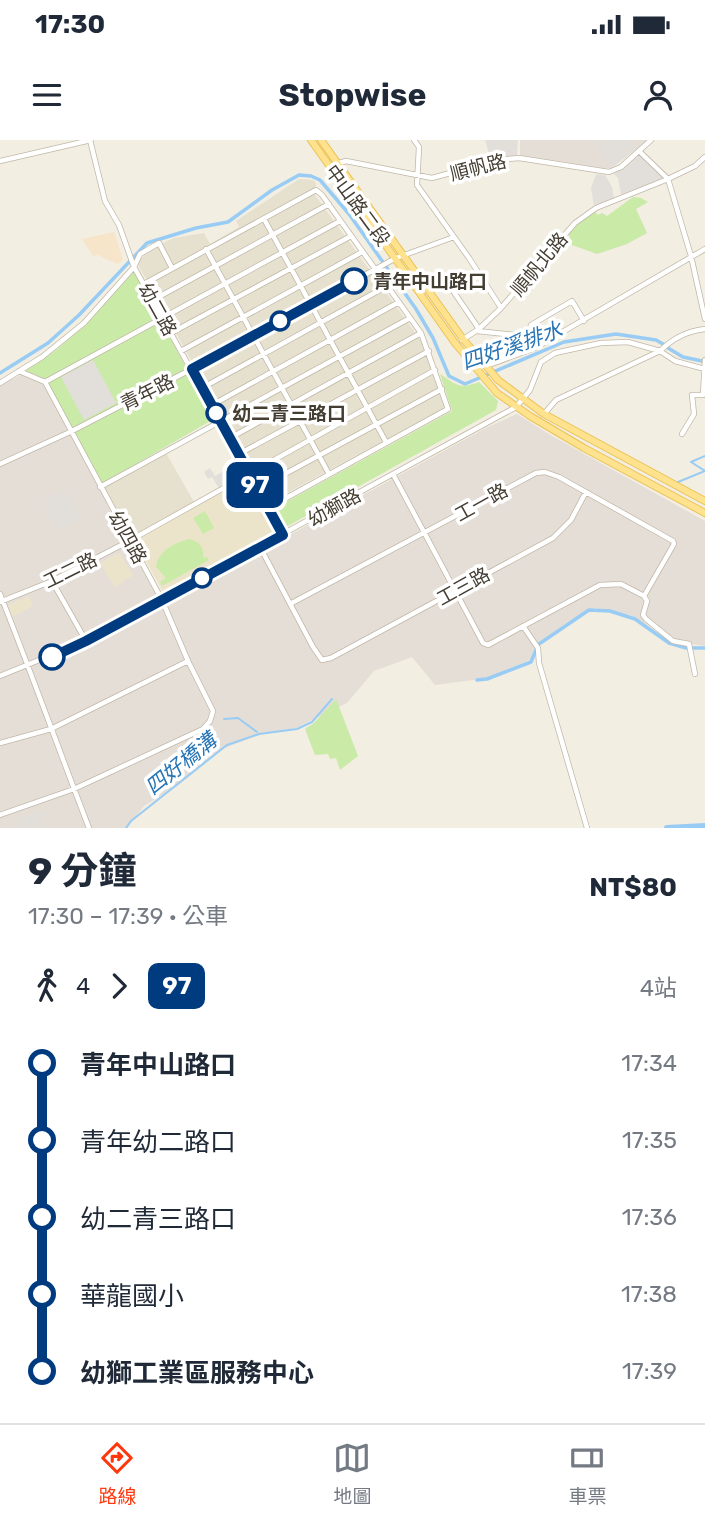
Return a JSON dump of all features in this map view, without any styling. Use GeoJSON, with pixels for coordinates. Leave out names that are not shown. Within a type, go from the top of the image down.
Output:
{"type":"FeatureCollection","features":[{"type":"Feature","properties":{"kind":"main road","name":"中山路二段"},"geometry":{"type":"LineString","coordinates":[[311,140],[485,367],[523,400]]}},
{"type":"Feature","properties":{"kind":"main road","name":"中山路二段"},"geometry":{"type":"LineString","coordinates":[[321,140],[455,343],[490,386],[516,407]]}},
{"type":"Feature","properties":{"kind":"main road"},"geometry":{"type":"LineString","coordinates":[[523,400],[705,501]]}},
{"type":"Feature","properties":{"kind":"main road"},"geometry":{"type":"LineString","coordinates":[[516,407],[583,448],[705,513]]}},
{"type":"Feature","properties":{"kind":"main road"},"geometry":{"type":"LineString","coordinates":[[650,484],[655,475]]}},
{"type":"Feature","properties":{"kind":"street"},"geometry":{"type":"LineString","coordinates":[[0,161],[90,140]]}},
{"type":"Feature","properties":{"kind":"street","name":"幼二路"},"geometry":{"type":"LineString","coordinates":[[90,140],[105,201],[119,225],[134,267],[283,535]]}},
{"type":"Feature","properties":{"kind":"street"},"geometry":{"type":"LineString","coordinates":[[414,140],[419,147],[417,185],[501,308]]}},
{"type":"Feature","properties":{"kind":"street","name":"順帆路"},"geometry":{"type":"LineString","coordinates":[[337,162],[432,178],[498,160],[519,158],[610,172],[621,167],[651,140]]}},
{"type":"Feature","properties":{"kind":"street"},"geometry":{"type":"LineString","coordinates":[[639,151],[668,179],[704,304],[705,319]]}},
{"type":"Feature","properties":{"kind":"street","name":"順帆北路"},"geometry":{"type":"LineString","coordinates":[[455,343],[478,330],[501,308],[575,222],[596,208],[695,166],[705,157]]}},
{"type":"Feature","properties":{"kind":"street"},"geometry":{"type":"LineString","coordinates":[[329,166],[337,162]]}},
{"type":"Feature","properties":{"kind":"street"},"geometry":{"type":"LineString","coordinates":[[144,284],[316,190],[329,204],[421,333],[448,409],[268,508]]}},
{"type":"Feature","properties":{"kind":"street"},"geometry":{"type":"LineString","coordinates":[[153,300],[329,204]]}},
{"type":"Feature","properties":{"kind":"street"},"geometry":{"type":"LineString","coordinates":[[264,218],[386,442]]}},
{"type":"Feature","properties":{"kind":"street"},"geometry":{"type":"LineString","coordinates":[[19,371],[45,382],[340,220]]}},
{"type":"Feature","properties":{"kind":"street"},"geometry":{"type":"LineString","coordinates":[[172,333],[351,236]]}},
{"type":"Feature","properties":{"kind":"street","name":"青年路"},"geometry":{"type":"LineString","coordinates":[[0,464],[70,432],[192,369],[400,257],[454,237]]}},
{"type":"Feature","properties":{"kind":"street"},"geometry":{"type":"LineString","coordinates":[[0,383],[52,350],[85,323],[134,267],[140,254],[159,243],[172,268]]}},
{"type":"Feature","properties":{"kind":"street"},"geometry":{"type":"LineString","coordinates":[[206,249],[329,474]]}},
{"type":"Feature","properties":{"kind":"street"},"geometry":{"type":"LineString","coordinates":[[485,367],[535,348],[705,249]]}},
{"type":"Feature","properties":{"kind":"street"},"geometry":{"type":"LineString","coordinates":[[181,351],[362,252]]}},
{"type":"Feature","properties":{"kind":"street"},"geometry":{"type":"LineString","coordinates":[[444,279],[478,330],[484,333],[524,336],[531,325],[572,301],[584,321]]}},
{"type":"Feature","properties":{"kind":"street"},"geometry":{"type":"LineString","coordinates":[[202,388],[387,286]]}},
{"type":"Feature","properties":{"kind":"street"},"geometry":{"type":"LineString","coordinates":[[212,405],[399,302]]}},
{"type":"Feature","properties":{"kind":"street"},"geometry":{"type":"LineString","coordinates":[[100,487],[410,318]]}},
{"type":"Feature","properties":{"kind":"street"},"geometry":{"type":"LineString","coordinates":[[544,414],[556,400],[660,351],[681,336],[705,329]]}},
{"type":"Feature","properties":{"kind":"street"},"geometry":{"type":"LineString","coordinates":[[230,438],[421,333]]}},
{"type":"Feature","properties":{"kind":"street","name":"幼獅路"},"geometry":{"type":"LineString","coordinates":[[0,676],[86,641],[516,407],[530,390],[541,362],[555,353],[601,343],[628,342],[660,351],[675,361],[705,369]]}},
{"type":"Feature","properties":{"kind":"street"},"geometry":{"type":"LineString","coordinates":[[239,454],[429,351]]}},
{"type":"Feature","properties":{"kind":"street"},"geometry":{"type":"LineString","coordinates":[[682,434],[694,414],[692,395],[703,395],[705,360]]}},
{"type":"Feature","properties":{"kind":"street","name":"工二路"},"geometry":{"type":"LineString","coordinates":[[1,602],[52,581],[129,541],[435,370]]}},
{"type":"Feature","properties":{"kind":"street","name":"幼四路"},"geometry":{"type":"LineString","coordinates":[[45,382],[162,600],[212,711],[210,721],[203,729],[74,789]]}},
{"type":"Feature","properties":{"kind":"street"},"geometry":{"type":"LineString","coordinates":[[257,489],[442,389]]}},
{"type":"Feature","properties":{"kind":"street","name":"工一路"},"geometry":{"type":"LineString","coordinates":[[290,604],[536,473],[545,472],[559,477],[673,541],[674,544],[644,596]]}},
{"type":"Feature","properties":{"kind":"street"},"geometry":{"type":"LineString","coordinates":[[393,474],[483,643],[488,645],[600,585],[621,584],[644,596],[647,601],[643,615],[646,619],[673,640],[689,644],[695,674]]}},
{"type":"Feature","properties":{"kind":"street","name":"工三路"},"geometry":{"type":"LineString","coordinates":[[290,604],[322,660],[331,658],[553,538],[571,520],[586,492]]}},
{"type":"Feature","properties":{"kind":"street"},"geometry":{"type":"LineString","coordinates":[[260,547],[290,604]]}},
{"type":"Feature","properties":{"kind":"street"},"geometry":{"type":"LineString","coordinates":[[52,581],[86,641]]}},
{"type":"Feature","properties":{"kind":"street"},"geometry":{"type":"LineString","coordinates":[[0,594],[89,828]]}},
{"type":"Feature","properties":{"kind":"street"},"geometry":{"type":"LineString","coordinates":[[523,626],[538,648],[539,663],[587,828]]}},
{"type":"Feature","properties":{"kind":"street"},"geometry":{"type":"LineString","coordinates":[[0,743],[51,729],[188,661]]}},
{"type":"Feature","properties":{"kind":"street"},"geometry":{"type":"LineString","coordinates":[[0,815],[74,789]]}},
{"type":"Feature","properties":{"kind":"shaded area"},"geometry":{"type":"Polygon","coordinates":[[[485,140],[518,140],[517,155],[491,160],[485,140]]]}},
{"type":"Feature","properties":{"kind":"shaded area"},"geometry":{"type":"Polygon","coordinates":[[[520,140],[648,140],[611,168],[604,168],[520,155],[520,140]]]}},
{"type":"Feature","properties":{"kind":"shaded area"},"geometry":{"type":"Polygon","coordinates":[[[602,140],[629,140],[636,149],[613,167],[596,144],[602,140]]]}},
{"type":"Feature","properties":{"kind":"shaded area"},"geometry":{"type":"Polygon","coordinates":[[[640,154],[664,178],[621,195],[618,178],[614,174],[640,154]]]}},
{"type":"Feature","properties":{"kind":"shaded area"},"geometry":{"type":"Polygon","coordinates":[[[596,174],[605,175],[612,187],[614,198],[594,206],[591,188],[596,174]]]}},
{"type":"Feature","properties":{"kind":"shaded area"},"geometry":{"type":"Polygon","coordinates":[[[299,179],[313,180],[316,183],[315,195],[422,342],[446,407],[270,502],[138,261],[153,248],[174,238],[204,233],[210,244],[239,227],[236,221],[299,179]]]}},
{"type":"Feature","properties":{"kind":"shaded area"},"geometry":{"type":"Polygon","coordinates":[[[114,232],[123,260],[117,264],[98,255],[93,256],[82,239],[114,232]]]}},
{"type":"Feature","properties":{"kind":"shaded area"},"geometry":{"type":"Polygon","coordinates":[[[93,360],[116,403],[84,420],[61,377],[93,360]]]}},
{"type":"Feature","properties":{"kind":"shaded area"},"geometry":{"type":"Polygon","coordinates":[[[25,373],[44,385],[161,605],[486,428],[517,414],[705,521],[705,646],[679,642],[630,615],[594,608],[538,643],[534,658],[488,678],[435,685],[412,657],[374,671],[347,703],[296,728],[265,733],[222,749],[177,786],[144,806],[127,828],[0,828],[0,385],[25,373]]]}},
{"type":"Feature","properties":{"kind":"shaded area"},"geometry":{"type":"Polygon","coordinates":[[[166,453],[194,502],[132,537],[104,488],[166,453]]]}},
{"type":"Feature","properties":{"kind":"shaded area"},"geometry":{"type":"Polygon","coordinates":[[[232,466],[240,476],[219,488],[212,477],[208,479],[204,472],[210,468],[215,476],[232,466]]]}},
{"type":"Feature","properties":{"kind":"shaded area"},"geometry":{"type":"Polygon","coordinates":[[[247,479],[277,532],[164,594],[135,541],[247,479]]]}},
{"type":"Feature","properties":{"kind":"shaded area"},"geometry":{"type":"Polygon","coordinates":[[[65,490],[80,518],[58,530],[42,502],[65,490]]]}},
{"type":"Feature","properties":{"kind":"shaded area"},"geometry":{"type":"Polygon","coordinates":[[[119,553],[133,575],[115,587],[100,563],[119,553]]]}},
{"type":"Feature","properties":{"kind":"shaded area"},"geometry":{"type":"Polygon","coordinates":[[[29,596],[33,606],[12,617],[6,606],[29,596]]]}},
{"type":"Feature","properties":{"kind":"shaded area"},"geometry":{"type":"Polygon","coordinates":[[[42,811],[44,818],[39,820],[42,828],[20,828],[18,819],[42,811]]]}},
{"type":"Feature","properties":{"kind":"green space"},"geometry":{"type":"Polygon","coordinates":[[[633,197],[648,202],[636,209],[647,233],[627,244],[597,254],[572,245],[568,232],[594,211],[598,215],[602,213],[607,216],[633,197]]]}},
{"type":"Feature","properties":{"kind":"green space"},"geometry":{"type":"Polygon","coordinates":[[[134,271],[214,419],[101,484],[45,382],[25,371],[55,351],[87,323],[134,271]]]}},
{"type":"Feature","properties":{"kind":"green space"},"geometry":{"type":"Polygon","coordinates":[[[440,374],[461,386],[479,382],[498,401],[496,410],[286,527],[275,508],[452,411],[440,374]]]}},
{"type":"Feature","properties":{"kind":"green space"},"geometry":{"type":"Polygon","coordinates":[[[205,511],[214,528],[203,534],[193,518],[205,511]]]}},
{"type":"Feature","properties":{"kind":"green space"},"geometry":{"type":"Polygon","coordinates":[[[189,539],[196,541],[203,551],[203,558],[207,557],[209,560],[162,586],[160,582],[166,578],[156,567],[157,561],[172,545],[189,539]]]}},
{"type":"Feature","properties":{"kind":"green space"},"geometry":{"type":"Polygon","coordinates":[[[336,699],[358,756],[340,770],[336,758],[330,759],[328,754],[315,755],[305,729],[336,699]]]}},
{"type":"Feature","properties":{"kind":"waterway","name":"四好溪排水"},"geometry":{"type":"LineString","coordinates":[[0,373],[48,343],[79,315],[147,243],[196,228],[228,222],[272,190],[299,175],[320,180],[349,214],[416,309],[433,338],[449,376],[465,384],[564,342],[616,334],[656,340],[663,344]]}},
{"type":"Feature","properties":{"kind":"waterway","name":"四好溪排水"},"geometry":{"type":"LineString","coordinates":[[668,348],[683,357],[702,361]]}},
{"type":"Feature","properties":{"kind":"waterway"},"geometry":{"type":"LineString","coordinates":[[678,482],[705,471],[691,462],[705,456]]}},
{"type":"Feature","properties":{"kind":"waterway","name":"四好橋溝"},"geometry":{"type":"LineString","coordinates":[[539,644],[589,610],[610,611],[635,619],[669,643],[686,648]]}},
{"type":"Feature","properties":{"kind":"waterway","name":"四好橋溝"},"geometry":{"type":"LineString","coordinates":[[692,648],[705,648]]}},
{"type":"Feature","properties":{"kind":"waterway","name":"四好橋溝"},"geometry":{"type":"LineString","coordinates":[[477,680],[487,679],[531,662],[536,650]]}},
{"type":"Feature","properties":{"kind":"waterway","name":"四好橋溝"},"geometry":{"type":"LineString","coordinates":[[126,828],[131,821],[227,745],[259,734],[297,729],[312,722],[332,699]]}},
{"type":"Feature","properties":{"kind":"waterway"},"geometry":{"type":"LineString","coordinates":[[224,719],[238,718],[257,732]]}},
{"type":"Feature","properties":{"kind":"waterway"},"geometry":{"type":"LineString","coordinates":[[667,828],[705,826]]}},
{"type":"Feature","properties":{"kind":"bus line","name":"97"},"geometry":{"type":"LineString","coordinates":[[52,657],[283,535],[192,369],[354,281]]}},
{"type":"Feature","properties":{"kind":"place","name":"青年中山路口"},"geometry":{"type":"Point","coordinates":[354,281]}},
{"type":"Feature","properties":{"kind":"place","name":"幼二青三路口"},"geometry":{"type":"Point","coordinates":[216,413]}}]}
